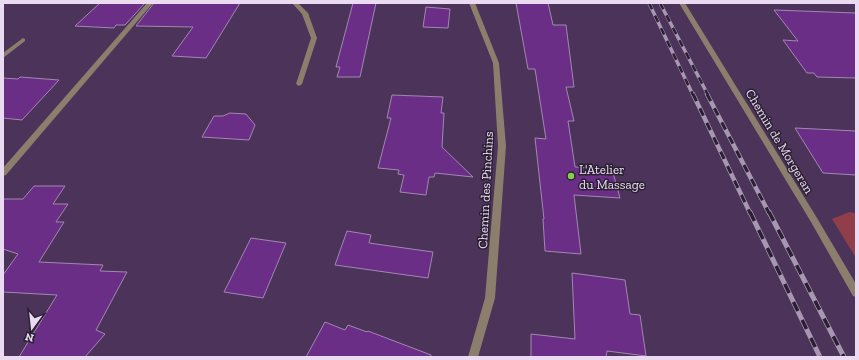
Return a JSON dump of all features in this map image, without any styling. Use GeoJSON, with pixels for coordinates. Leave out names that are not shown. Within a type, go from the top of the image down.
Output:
{"type":"FeatureCollection","features":[{"type":"Feature","properties":{"kind":"street"},"geometry":{"type":"LineString","coordinates":[[3,173],[150,3]]}},
{"type":"Feature","properties":{"kind":"street"},"geometry":{"type":"LineString","coordinates":[[295,3],[306,13],[314,38],[300,84]]}},
{"type":"Feature","properties":{"kind":"street","name":"Chemin des Pinchins"},"geometry":{"type":"LineString","coordinates":[[472,3],[496,63],[502,146],[490,298],[473,357]]}},
{"type":"Feature","properties":{"kind":"street","name":"Chemin de Morgeran"},"geometry":{"type":"LineString","coordinates":[[682,3],[814,220],[856,293]]}},
{"type":"Feature","properties":{"kind":"street"},"geometry":{"type":"LineString","coordinates":[[3,56],[23,40]]}},
{"type":"Feature","properties":{"kind":"shaded area"},"geometry":{"type":"Polygon","coordinates":[[[849,212],[856,213],[856,258],[832,219],[849,212]]]}},
{"type":"Feature","properties":{"kind":"building"},"geometry":{"type":"Polygon","coordinates":[[[100,3],[145,3],[125,25],[116,25],[114,28],[75,26],[100,3]]]}},
{"type":"Feature","properties":{"kind":"building"},"geometry":{"type":"Polygon","coordinates":[[[154,3],[240,3],[206,58],[172,56],[193,27],[136,26],[154,3]]]}},
{"type":"Feature","properties":{"kind":"building"},"geometry":{"type":"Polygon","coordinates":[[[353,3],[376,3],[360,77],[337,77],[340,67],[336,67],[353,3]]]}},
{"type":"Feature","properties":{"kind":"building"},"geometry":{"type":"Polygon","coordinates":[[[516,3],[548,3],[553,25],[566,25],[574,87],[566,87],[574,121],[568,121],[575,167],[612,169],[620,198],[574,195],[581,254],[545,251],[544,219],[535,138],[546,139],[535,69],[528,69],[516,3]]]}},
{"type":"Feature","properties":{"kind":"building"},"geometry":{"type":"Polygon","coordinates":[[[426,7],[450,9],[448,28],[423,27],[426,7]]]}},
{"type":"Feature","properties":{"kind":"building"},"geometry":{"type":"Polygon","coordinates":[[[774,10],[856,13],[856,78],[817,77],[814,73],[807,73],[783,40],[798,41],[774,10]]]}},
{"type":"Feature","properties":{"kind":"building"},"geometry":{"type":"Polygon","coordinates":[[[20,77],[59,80],[22,120],[3,118],[3,78],[18,79],[20,77]]]}},
{"type":"Feature","properties":{"kind":"building"},"geometry":{"type":"Polygon","coordinates":[[[392,95],[443,97],[441,113],[444,113],[442,147],[473,177],[435,173],[434,177],[429,177],[426,195],[400,192],[404,175],[398,174],[399,170],[378,168],[391,118],[387,118],[392,95]]]}},
{"type":"Feature","properties":{"kind":"building"},"geometry":{"type":"Polygon","coordinates":[[[230,113],[246,114],[255,125],[249,140],[202,137],[214,116],[223,116],[230,113]]]}},
{"type":"Feature","properties":{"kind":"building"},"geometry":{"type":"Polygon","coordinates":[[[795,128],[856,131],[856,175],[823,173],[795,128]]]}},
{"type":"Feature","properties":{"kind":"building"},"geometry":{"type":"Polygon","coordinates":[[[34,186],[65,186],[53,204],[68,204],[56,222],[64,222],[39,262],[103,265],[100,271],[127,272],[96,330],[105,334],[85,357],[19,357],[57,295],[3,292],[3,275],[18,254],[3,249],[3,199],[23,199],[34,186]]]}},
{"type":"Feature","properties":{"kind":"building"},"geometry":{"type":"Polygon","coordinates":[[[347,231],[371,235],[369,243],[433,252],[428,278],[335,265],[347,231]]]}},
{"type":"Feature","properties":{"kind":"building"},"geometry":{"type":"Polygon","coordinates":[[[251,238],[286,243],[263,298],[224,292],[251,238]]]}},
{"type":"Feature","properties":{"kind":"building"},"geometry":{"type":"Polygon","coordinates":[[[572,273],[625,280],[630,314],[640,315],[646,356],[607,351],[606,357],[531,357],[531,334],[575,339],[572,273]]]}},
{"type":"Feature","properties":{"kind":"building"},"geometry":{"type":"Polygon","coordinates":[[[325,322],[345,330],[348,325],[367,332],[368,331],[431,355],[431,357],[306,357],[325,322]]]}},
{"type":"Feature","properties":{"kind":"railway"},"geometry":{"type":"LineString","coordinates":[[649,3],[693,95]]}},
{"type":"Feature","properties":{"kind":"railway"},"geometry":{"type":"LineString","coordinates":[[660,3],[708,95]]}},
{"type":"Feature","properties":{"kind":"railway"},"geometry":{"type":"LineString","coordinates":[[693,94],[750,213]]}},
{"type":"Feature","properties":{"kind":"railway"},"geometry":{"type":"LineString","coordinates":[[707,94],[769,213]]}},
{"type":"Feature","properties":{"kind":"railway"},"geometry":{"type":"LineString","coordinates":[[750,212],[820,357]]}},
{"type":"Feature","properties":{"kind":"railway"},"geometry":{"type":"LineString","coordinates":[[769,212],[844,357]]}},
{"type":"Feature","properties":{"kind":"place","name":"L'Atelier du Massage"},"geometry":{"type":"Point","coordinates":[571,176]}}]}
